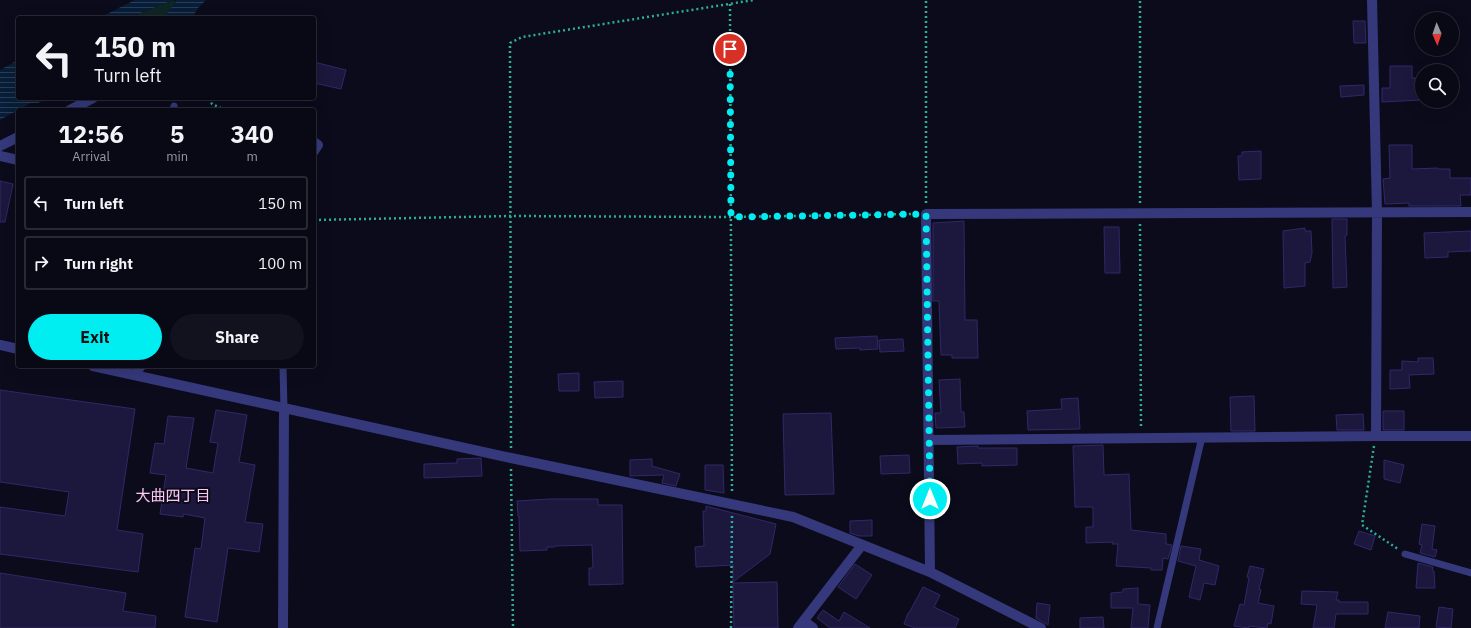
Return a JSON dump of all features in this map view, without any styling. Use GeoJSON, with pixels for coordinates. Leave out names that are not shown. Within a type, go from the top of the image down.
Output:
{"type":"FeatureCollection","features":[{"type":"Feature","properties":{"kind":"street"},"geometry":{"type":"LineString","coordinates":[[1372,0],[1377,213],[1376,436]]}},
{"type":"Feature","properties":{"kind":"street"},"geometry":{"type":"LineString","coordinates":[[74,108],[89,100]]}},
{"type":"Feature","properties":{"kind":"street"},"geometry":{"type":"LineString","coordinates":[[0,146],[16,138]]}},
{"type":"Feature","properties":{"kind":"street"},"geometry":{"type":"LineString","coordinates":[[0,156],[16,160]]}},
{"type":"Feature","properties":{"kind":"street"},"geometry":{"type":"LineString","coordinates":[[930,572],[926,214],[1471,212]]}},
{"type":"Feature","properties":{"kind":"street"},"geometry":{"type":"LineString","coordinates":[[0,345],[16,349]]}},
{"type":"Feature","properties":{"kind":"street"},"geometry":{"type":"LineString","coordinates":[[114,368],[125,369],[134,375],[284,409],[793,517],[930,572],[1040,628]]}},
{"type":"Feature","properties":{"kind":"street"},"geometry":{"type":"LineString","coordinates":[[134,375],[139,368]]}},
{"type":"Feature","properties":{"kind":"street"},"geometry":{"type":"LineString","coordinates":[[283,628],[284,409]]}},
{"type":"Feature","properties":{"kind":"street"},"geometry":{"type":"LineString","coordinates":[[929,440],[1471,436]]}},
{"type":"Feature","properties":{"kind":"street"},"geometry":{"type":"LineString","coordinates":[[813,628],[801,625],[862,545]]}},
{"type":"Feature","properties":{"kind":"lane"},"geometry":{"type":"LineString","coordinates":[[283,368],[284,409]]}},
{"type":"Feature","properties":{"kind":"lane"},"geometry":{"type":"LineString","coordinates":[[1157,628],[1202,437]]}},
{"type":"Feature","properties":{"kind":"lane"},"geometry":{"type":"LineString","coordinates":[[1405,554],[1471,573]]}},
{"type":"Feature","properties":{"kind":"path"},"geometry":{"type":"LineString","coordinates":[[513,628],[510,43],[522,37],[754,0]]}},
{"type":"Feature","properties":{"kind":"path"},"geometry":{"type":"LineString","coordinates":[[316,220],[512,216],[731,217],[926,214],[926,0]]}},
{"type":"Feature","properties":{"kind":"path"},"geometry":{"type":"LineString","coordinates":[[730,4],[731,628]]}},
{"type":"Feature","properties":{"kind":"path"},"geometry":{"type":"LineString","coordinates":[[210,100],[212,104],[221,108]]}},
{"type":"Feature","properties":{"kind":"path"},"geometry":{"type":"LineString","coordinates":[[1376,436],[1362,525],[1405,554]]}},
{"type":"Feature","properties":{"kind":"green space"},"geometry":{"type":"Polygon","coordinates":[[[173,0],[176,2],[165,16],[133,16],[173,0]]]}},
{"type":"Feature","properties":{"kind":"water"},"geometry":{"type":"Polygon","coordinates":[[[135,0],[173,0],[133,16],[103,16],[135,0]]]}},
{"type":"Feature","properties":{"kind":"water"},"geometry":{"type":"Polygon","coordinates":[[[175,0],[206,0],[198,8],[193,16],[165,16],[176,2],[175,0]]]}},
{"type":"Feature","properties":{"kind":"water"},"geometry":{"type":"Polygon","coordinates":[[[16,61],[16,100],[45,100],[38,103],[31,103],[22,108],[16,108],[16,111],[0,120],[0,70],[16,61]]]}},
{"type":"Feature","properties":{"kind":"building"},"geometry":{"type":"Polygon","coordinates":[[[1353,21],[1365,21],[1366,43],[1354,43],[1353,21]]]}},
{"type":"Feature","properties":{"kind":"building"},"geometry":{"type":"Polygon","coordinates":[[[316,62],[346,70],[341,89],[316,83],[316,62]]]}},
{"type":"Feature","properties":{"kind":"building"},"geometry":{"type":"Polygon","coordinates":[[[1390,66],[1412,66],[1412,78],[1415,78],[1415,100],[1382,102],[1382,88],[1390,88],[1390,66]]]}},
{"type":"Feature","properties":{"kind":"building"},"geometry":{"type":"Polygon","coordinates":[[[1364,85],[1364,95],[1341,97],[1340,86],[1364,85]]]}},
{"type":"Feature","properties":{"kind":"building"},"geometry":{"type":"Polygon","coordinates":[[[1389,145],[1412,145],[1412,169],[1450,169],[1450,178],[1471,178],[1471,195],[1460,195],[1461,206],[1409,206],[1409,203],[1385,204],[1383,179],[1390,178],[1389,145]]]}},
{"type":"Feature","properties":{"kind":"building"},"geometry":{"type":"Polygon","coordinates":[[[1261,151],[1261,179],[1239,180],[1238,156],[1242,156],[1242,152],[1261,151]]]}},
{"type":"Feature","properties":{"kind":"building"},"geometry":{"type":"Polygon","coordinates":[[[0,181],[13,184],[5,222],[0,222],[0,181]]]}},
{"type":"Feature","properties":{"kind":"building"},"geometry":{"type":"Polygon","coordinates":[[[1332,219],[1347,219],[1347,235],[1345,236],[1347,287],[1333,288],[1332,219]]]}},
{"type":"Feature","properties":{"kind":"building"},"geometry":{"type":"Polygon","coordinates":[[[964,221],[965,320],[977,320],[978,358],[952,358],[952,355],[941,355],[939,301],[933,301],[933,223],[964,221]]]}},
{"type":"Feature","properties":{"kind":"building"},"geometry":{"type":"Polygon","coordinates":[[[1104,227],[1119,227],[1120,273],[1105,273],[1104,227]]]}},
{"type":"Feature","properties":{"kind":"building"},"geometry":{"type":"Polygon","coordinates":[[[1305,228],[1305,231],[1311,231],[1312,253],[1310,262],[1305,263],[1305,286],[1284,288],[1283,231],[1305,228]]]}},
{"type":"Feature","properties":{"kind":"building"},"geometry":{"type":"Polygon","coordinates":[[[1471,231],[1471,251],[1448,252],[1448,257],[1425,258],[1424,233],[1471,231]]]}},
{"type":"Feature","properties":{"kind":"building"},"geometry":{"type":"Polygon","coordinates":[[[877,336],[878,349],[836,349],[835,338],[877,336]]]}},
{"type":"Feature","properties":{"kind":"building"},"geometry":{"type":"Polygon","coordinates":[[[903,339],[904,351],[880,352],[879,340],[903,339]]]}},
{"type":"Feature","properties":{"kind":"building"},"geometry":{"type":"Polygon","coordinates":[[[1418,358],[1433,358],[1434,374],[1409,375],[1410,388],[1390,389],[1390,370],[1402,370],[1402,361],[1418,362],[1418,358]]]}},
{"type":"Feature","properties":{"kind":"building"},"geometry":{"type":"Polygon","coordinates":[[[579,373],[579,391],[559,391],[558,374],[579,373]]]}},
{"type":"Feature","properties":{"kind":"building"},"geometry":{"type":"Polygon","coordinates":[[[960,379],[961,412],[964,412],[965,427],[936,428],[935,413],[941,413],[939,380],[960,379]]]}},
{"type":"Feature","properties":{"kind":"building"},"geometry":{"type":"Polygon","coordinates":[[[623,381],[623,397],[595,398],[594,382],[623,381]]]}},
{"type":"Feature","properties":{"kind":"building"},"geometry":{"type":"Polygon","coordinates":[[[0,390],[135,409],[117,530],[143,534],[138,572],[0,554],[0,507],[65,516],[69,492],[0,482],[0,390]]]}},
{"type":"Feature","properties":{"kind":"building"},"geometry":{"type":"Polygon","coordinates":[[[1254,396],[1255,431],[1231,431],[1230,397],[1254,396]]]}},
{"type":"Feature","properties":{"kind":"building"},"geometry":{"type":"Polygon","coordinates":[[[1078,398],[1080,429],[1028,430],[1027,411],[1062,409],[1061,399],[1078,398]]]}},
{"type":"Feature","properties":{"kind":"building"},"geometry":{"type":"Polygon","coordinates":[[[216,410],[247,415],[239,462],[255,465],[245,522],[263,524],[259,552],[228,548],[217,622],[185,617],[195,548],[201,549],[205,518],[184,514],[183,517],[160,514],[166,475],[150,473],[155,443],[164,444],[168,416],[194,418],[186,468],[213,473],[218,443],[210,442],[216,410]]]}},
{"type":"Feature","properties":{"kind":"building"},"geometry":{"type":"Polygon","coordinates":[[[1383,411],[1404,411],[1404,430],[1383,430],[1383,411]]]}},
{"type":"Feature","properties":{"kind":"building"},"geometry":{"type":"Polygon","coordinates":[[[831,413],[834,494],[785,495],[783,414],[831,413]]]}},
{"type":"Feature","properties":{"kind":"building"},"geometry":{"type":"Polygon","coordinates":[[[1363,414],[1364,430],[1337,430],[1336,415],[1363,414]]]}},
{"type":"Feature","properties":{"kind":"building"},"geometry":{"type":"Polygon","coordinates":[[[1103,445],[1104,475],[1129,474],[1131,530],[1166,534],[1166,544],[1172,545],[1168,559],[1163,558],[1162,570],[1116,566],[1118,544],[1112,544],[1113,542],[1086,543],[1086,527],[1093,527],[1093,507],[1075,507],[1073,446],[1103,445]]]}},
{"type":"Feature","properties":{"kind":"building"},"geometry":{"type":"Polygon","coordinates":[[[978,446],[978,448],[1017,448],[1017,465],[982,466],[982,463],[958,464],[957,447],[978,446]]]}},
{"type":"Feature","properties":{"kind":"building"},"geometry":{"type":"Polygon","coordinates":[[[909,455],[910,473],[881,474],[880,456],[909,455]]]}},
{"type":"Feature","properties":{"kind":"building"},"geometry":{"type":"Polygon","coordinates":[[[481,458],[482,476],[424,478],[424,464],[457,463],[457,459],[481,458]]]}},
{"type":"Feature","properties":{"kind":"building"},"geometry":{"type":"Polygon","coordinates":[[[652,459],[652,466],[680,474],[676,486],[662,483],[664,475],[630,476],[630,460],[652,459]]]}},
{"type":"Feature","properties":{"kind":"building"},"geometry":{"type":"Polygon","coordinates":[[[1384,460],[1404,465],[1400,483],[1384,479],[1384,460]]]}},
{"type":"Feature","properties":{"kind":"building"},"geometry":{"type":"Polygon","coordinates":[[[705,465],[723,465],[724,493],[705,490],[705,465]]]}},
{"type":"Feature","properties":{"kind":"building"},"geometry":{"type":"Polygon","coordinates":[[[549,499],[598,499],[598,505],[622,505],[623,584],[589,585],[589,568],[593,568],[592,545],[555,546],[547,547],[547,550],[520,551],[517,501],[549,499]]]}},
{"type":"Feature","properties":{"kind":"building"},"geometry":{"type":"Polygon","coordinates":[[[706,506],[776,524],[770,554],[733,582],[733,565],[696,567],[695,547],[704,546],[703,511],[706,511],[706,506]]]}},
{"type":"Feature","properties":{"kind":"building"},"geometry":{"type":"Polygon","coordinates":[[[872,520],[872,536],[859,536],[850,533],[850,521],[872,520]]]}},
{"type":"Feature","properties":{"kind":"building"},"geometry":{"type":"Polygon","coordinates":[[[1422,524],[1435,526],[1432,549],[1437,550],[1435,557],[1420,553],[1422,545],[1419,544],[1422,524]]]}},
{"type":"Feature","properties":{"kind":"building"},"geometry":{"type":"Polygon","coordinates":[[[1359,531],[1375,536],[1371,550],[1354,544],[1359,531]]]}},
{"type":"Feature","properties":{"kind":"building"},"geometry":{"type":"Polygon","coordinates":[[[1181,546],[1201,549],[1199,560],[1219,566],[1215,585],[1204,583],[1200,600],[1189,597],[1196,566],[1178,561],[1181,546]]]}},
{"type":"Feature","properties":{"kind":"building"},"geometry":{"type":"Polygon","coordinates":[[[1418,563],[1433,567],[1432,571],[1434,571],[1435,588],[1416,588],[1418,563]]]}},
{"type":"Feature","properties":{"kind":"building"},"geometry":{"type":"Polygon","coordinates":[[[855,564],[872,575],[856,599],[838,587],[855,564]]]}},
{"type":"Feature","properties":{"kind":"building"},"geometry":{"type":"Polygon","coordinates":[[[1250,566],[1264,569],[1259,589],[1261,590],[1258,603],[1274,606],[1271,624],[1268,623],[1267,628],[1234,626],[1240,604],[1244,605],[1249,578],[1247,577],[1250,566]]]}},
{"type":"Feature","properties":{"kind":"building"},"geometry":{"type":"Polygon","coordinates":[[[0,573],[126,593],[123,611],[156,616],[155,628],[0,628],[0,573]]]}},
{"type":"Feature","properties":{"kind":"building"},"geometry":{"type":"Polygon","coordinates":[[[777,582],[778,628],[734,628],[733,583],[777,582]]]}},
{"type":"Feature","properties":{"kind":"building"},"geometry":{"type":"Polygon","coordinates":[[[923,587],[940,595],[934,607],[959,619],[955,628],[915,628],[904,624],[908,613],[923,587]]]}},
{"type":"Feature","properties":{"kind":"building"},"geometry":{"type":"Polygon","coordinates":[[[1138,588],[1138,604],[1150,605],[1148,628],[1131,628],[1133,608],[1111,608],[1111,593],[1123,592],[1123,589],[1138,588]]]}},
{"type":"Feature","properties":{"kind":"building"},"geometry":{"type":"Polygon","coordinates":[[[1302,591],[1338,592],[1336,600],[1339,600],[1339,602],[1368,602],[1368,614],[1336,614],[1334,628],[1313,628],[1317,605],[1301,604],[1302,591]]]}},
{"type":"Feature","properties":{"kind":"building"},"geometry":{"type":"Polygon","coordinates":[[[1037,603],[1050,605],[1048,625],[1036,618],[1037,603]]]}},
{"type":"Feature","properties":{"kind":"building"},"geometry":{"type":"Polygon","coordinates":[[[1439,607],[1453,609],[1451,628],[1436,627],[1439,607]]]}},
{"type":"Feature","properties":{"kind":"building"},"geometry":{"type":"Polygon","coordinates":[[[823,610],[839,621],[844,612],[870,628],[830,628],[817,618],[823,610]]]}},
{"type":"Feature","properties":{"kind":"building"},"geometry":{"type":"Polygon","coordinates":[[[1388,612],[1420,616],[1419,628],[1385,628],[1388,612]]]}},
{"type":"Feature","properties":{"kind":"building"},"geometry":{"type":"Polygon","coordinates":[[[1103,617],[1104,628],[1080,628],[1080,618],[1103,617]]]}},
{"type":"Feature","properties":{"kind":"district","name":"大曲四丁目"},"geometry":{"type":"Point","coordinates":[173,496]}},
{"type":"Feature","properties":{"kind":"route"},"geometry":{"type":"LineString","coordinates":[[730,49],[731,217],[926,214],[930,499]]}}]}
